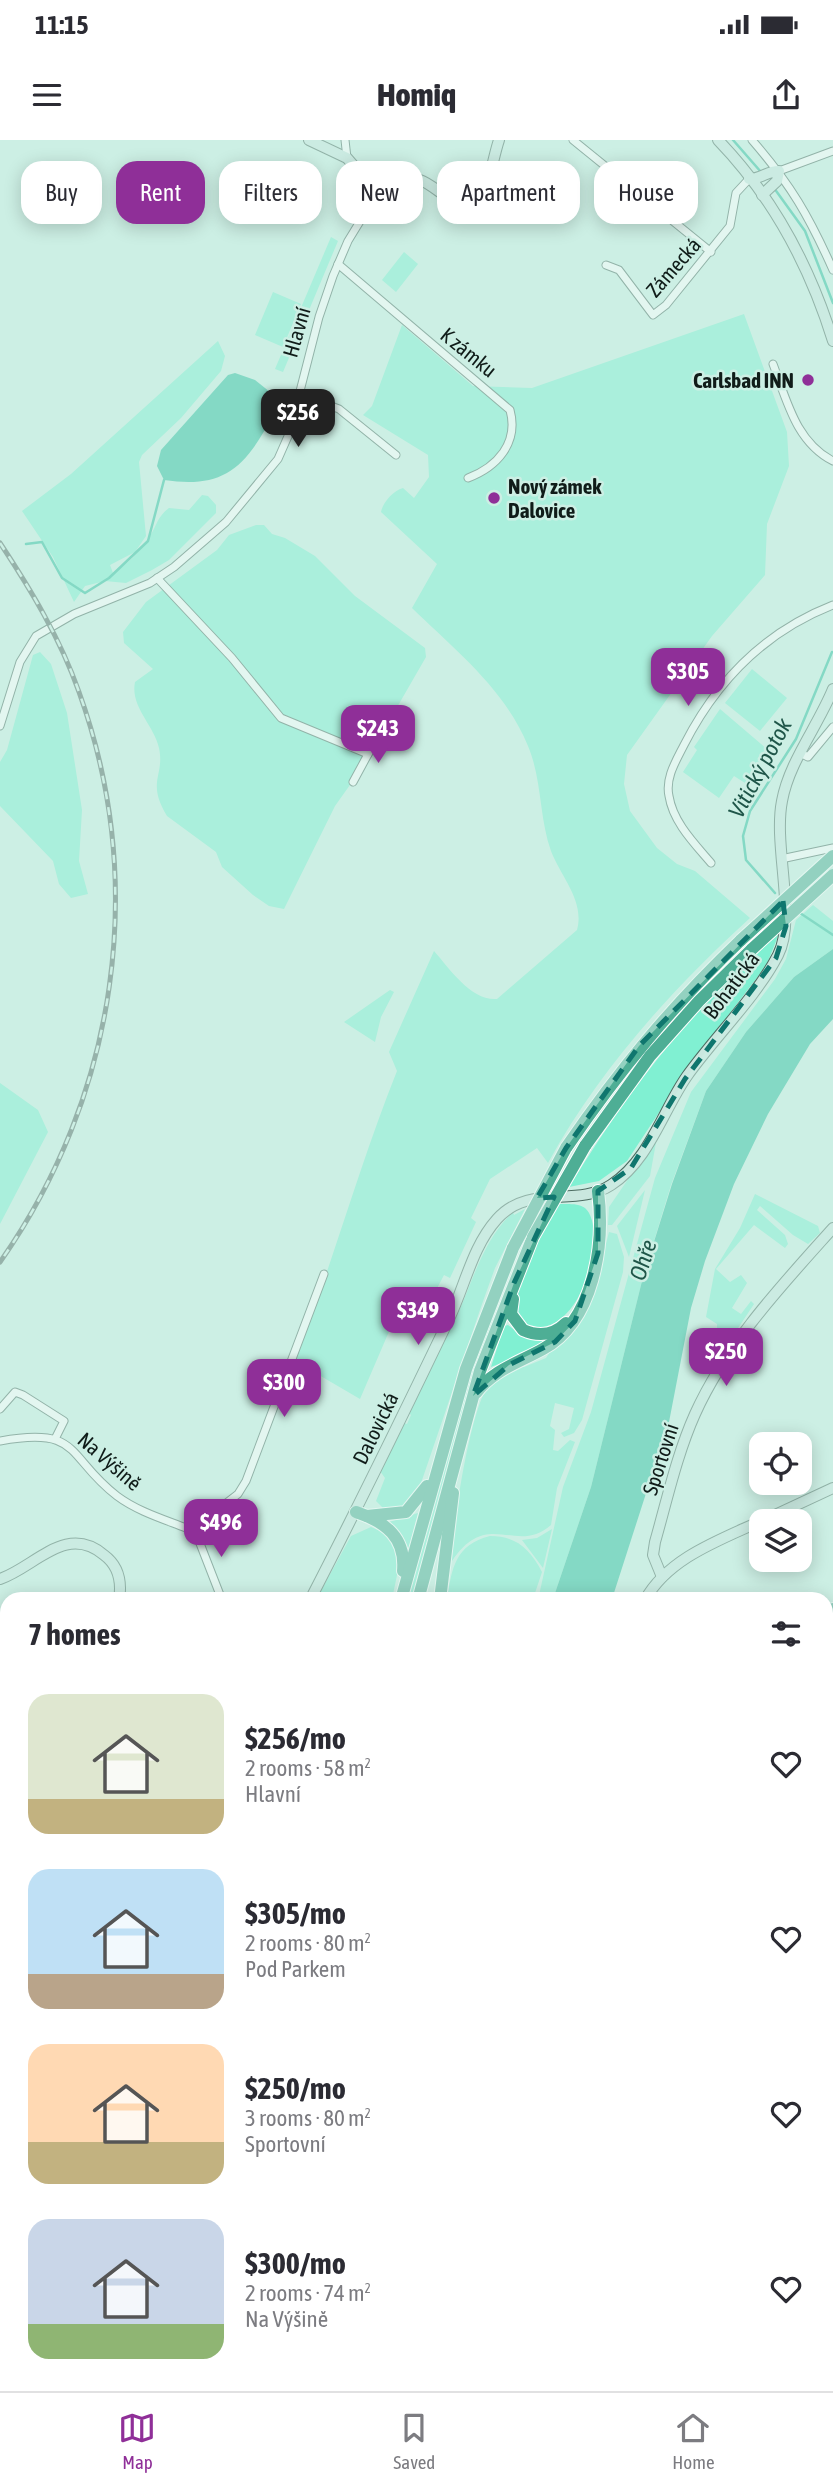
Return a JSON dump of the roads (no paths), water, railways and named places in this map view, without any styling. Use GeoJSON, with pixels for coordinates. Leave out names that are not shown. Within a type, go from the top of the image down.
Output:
{"type":"FeatureCollection","features":[{"type":"Feature","properties":{"kind":"highway"},"geometry":{"type":"LineString","coordinates":[[402,1592],[466,1369],[513,1248],[566,1148],[639,1046],[687,992],[833,856]]}},
{"type":"Feature","properties":{"kind":"highway"},"geometry":{"type":"LineString","coordinates":[[420,1592],[473,1396],[514,1283],[533,1237],[585,1146],[650,1056],[699,1001],[752,948],[833,875]]}},
{"type":"Feature","properties":{"kind":"highway"},"geometry":{"type":"LineString","coordinates":[[473,1396],[490,1378],[509,1365],[541,1350],[566,1333],[585,1297],[598,1253],[598,1191]]}},
{"type":"Feature","properties":{"kind":"highway"},"geometry":{"type":"LineString","coordinates":[[514,1283],[511,1314],[518,1326],[532,1334],[541,1335],[561,1328],[585,1297]]}},
{"type":"Feature","properties":{"kind":"highway"},"geometry":{"type":"LineString","coordinates":[[361,1514],[406,1512],[424,1494],[442,1454]]}},
{"type":"Feature","properties":{"kind":"highway"},"geometry":{"type":"LineString","coordinates":[[441,1592],[454,1468]]}},
{"type":"Feature","properties":{"kind":"highway"},"geometry":{"type":"LineString","coordinates":[[361,1514],[387,1527],[402,1548],[404,1558],[401,1592]]}},
{"type":"Feature","properties":{"kind":"street"},"geometry":{"type":"LineString","coordinates":[[309,140],[350,161]]}},
{"type":"Feature","properties":{"kind":"street"},"geometry":{"type":"LineString","coordinates":[[345,140],[347,158]]}},
{"type":"Feature","properties":{"kind":"street"},"geometry":{"type":"LineString","coordinates":[[423,181],[461,206],[472,206],[480,199],[499,140]]}},
{"type":"Feature","properties":{"kind":"street"},"geometry":{"type":"LineString","coordinates":[[573,140],[711,252]]}},
{"type":"Feature","properties":{"kind":"street"},"geometry":{"type":"LineString","coordinates":[[718,140],[764,193],[805,266],[833,341]]}},
{"type":"Feature","properties":{"kind":"street"},"geometry":{"type":"LineString","coordinates":[[752,140],[775,175],[807,212],[833,270]]}},
{"type":"Feature","properties":{"kind":"street"},"geometry":{"type":"LineString","coordinates":[[753,179],[775,175],[833,151]]}},
{"type":"Feature","properties":{"kind":"street"},"geometry":{"type":"LineString","coordinates":[[764,193],[775,175]]}},
{"type":"Feature","properties":{"kind":"street","name":"Zámecká"},"geometry":{"type":"LineString","coordinates":[[606,265],[620,271],[643,306],[653,315],[666,305],[711,252],[730,226],[736,193],[753,179]]}},
{"type":"Feature","properties":{"kind":"street","name":"Hlavní"},"geometry":{"type":"LineString","coordinates":[[0,726],[20,662],[29,644],[41,632],[157,578],[226,522],[278,459],[289,434],[319,317],[338,264],[360,224]]}},
{"type":"Feature","properties":{"kind":"street","name":"K zámku"},"geometry":{"type":"LineString","coordinates":[[338,264],[510,410],[511,431],[502,456],[496,464],[468,478]]}},
{"type":"Feature","properties":{"kind":"street"},"geometry":{"type":"LineString","coordinates":[[773,364],[796,425],[822,456],[833,461]]}},
{"type":"Feature","properties":{"kind":"street"},"geometry":{"type":"LineString","coordinates":[[299,394],[339,409],[396,455]]}},
{"type":"Feature","properties":{"kind":"street"},"geometry":{"type":"LineString","coordinates":[[157,578],[232,658],[285,722],[368,754]]}},
{"type":"Feature","properties":{"kind":"street"},"geometry":{"type":"LineString","coordinates":[[711,863],[672,812],[668,792],[670,774],[706,704],[729,674],[778,634],[833,605]]}},
{"type":"Feature","properties":{"kind":"street","name":"Bohatická"},"geometry":{"type":"LineString","coordinates":[[598,1191],[608,1187],[631,1168],[685,1079],[776,958],[786,926],[781,859],[782,800],[805,756],[833,689]]}},
{"type":"Feature","properties":{"kind":"street"},"geometry":{"type":"LineString","coordinates":[[805,756],[833,727]]}},
{"type":"Feature","properties":{"kind":"street"},"geometry":{"type":"LineString","coordinates":[[353,782],[379,734]]}},
{"type":"Feature","properties":{"kind":"street"},"geometry":{"type":"LineString","coordinates":[[781,859],[833,848]]}},
{"type":"Feature","properties":{"kind":"street","name":"Dalovická"},"geometry":{"type":"LineString","coordinates":[[315,1592],[361,1514],[453,1312],[477,1249],[497,1220],[523,1200],[598,1191]]}},
{"type":"Feature","properties":{"kind":"street","name":"Sportovní"},"geometry":{"type":"LineString","coordinates":[[662,1577],[653,1555],[655,1542],[685,1443],[704,1396],[742,1336],[833,1228]]}},
{"type":"Feature","properties":{"kind":"street"},"geometry":{"type":"LineString","coordinates":[[219,1592],[194,1528],[238,1494],[246,1481],[324,1274]]}},
{"type":"Feature","properties":{"kind":"street"},"geometry":{"type":"LineString","coordinates":[[0,1409],[15,1392],[23,1395],[64,1421],[55,1439]]}},
{"type":"Feature","properties":{"kind":"street","name":"Na Výšině"},"geometry":{"type":"LineString","coordinates":[[0,1441],[20,1437],[55,1439],[76,1452],[117,1496],[175,1524],[194,1528]]}},
{"type":"Feature","properties":{"kind":"street"},"geometry":{"type":"LineString","coordinates":[[788,1509],[833,1488]]}},
{"type":"Feature","properties":{"kind":"street"},"geometry":{"type":"LineString","coordinates":[[651,1592],[662,1577],[694,1554],[749,1527]]}},
{"type":"Feature","properties":{"kind":"street"},"geometry":{"type":"LineString","coordinates":[[0,1579],[54,1547],[68,1542],[100,1551],[114,1565],[120,1592]]}},
{"type":"Feature","properties":{"kind":"street"},"geometry":{"type":"LineString","coordinates":[[0,2019],[0,2063]]}},
{"type":"Feature","properties":{"kind":"waterway","name":"Vitický potok"},"geometry":{"type":"LineString","coordinates":[[733,140],[761,172]]}},
{"type":"Feature","properties":{"kind":"waterway","name":"Vitický potok"},"geometry":{"type":"LineString","coordinates":[[774,188],[805,231],[833,303]]}},
{"type":"Feature","properties":{"kind":"waterway"},"geometry":{"type":"LineString","coordinates":[[26,544],[42,542],[62,578],[85,593],[109,578],[148,541],[164,480]]}},
{"type":"Feature","properties":{"kind":"waterway","name":"Vitický potok"},"geometry":{"type":"LineString","coordinates":[[775,893],[746,860],[743,836],[750,811],[796,739],[832,652]]}},
{"type":"Feature","properties":{"kind":"waterway","name":"Vitický potok"},"geometry":{"type":"LineString","coordinates":[[800,913],[833,935]]}},
{"type":"Feature","properties":{"kind":"railway"},"geometry":{"type":"LineString","coordinates":[[0,543],[44,615],[79,692],[100,765],[112,839],[115,913],[109,987],[95,1059],[71,1130],[40,1198],[0,1262]]}},
{"type":"Feature","properties":{"kind":"place","name":"Carlsbad INN"},"geometry":{"type":"Point","coordinates":[808,380]}},
{"type":"Feature","properties":{"kind":"place","name":"Nový zámek Dalovice"},"geometry":{"type":"Point","coordinates":[494,498]}},
{"type":"Feature","properties":{"kind":"water label","name":"Ohře"},"geometry":{"type":"Point","coordinates":[643,1260]}}]}
